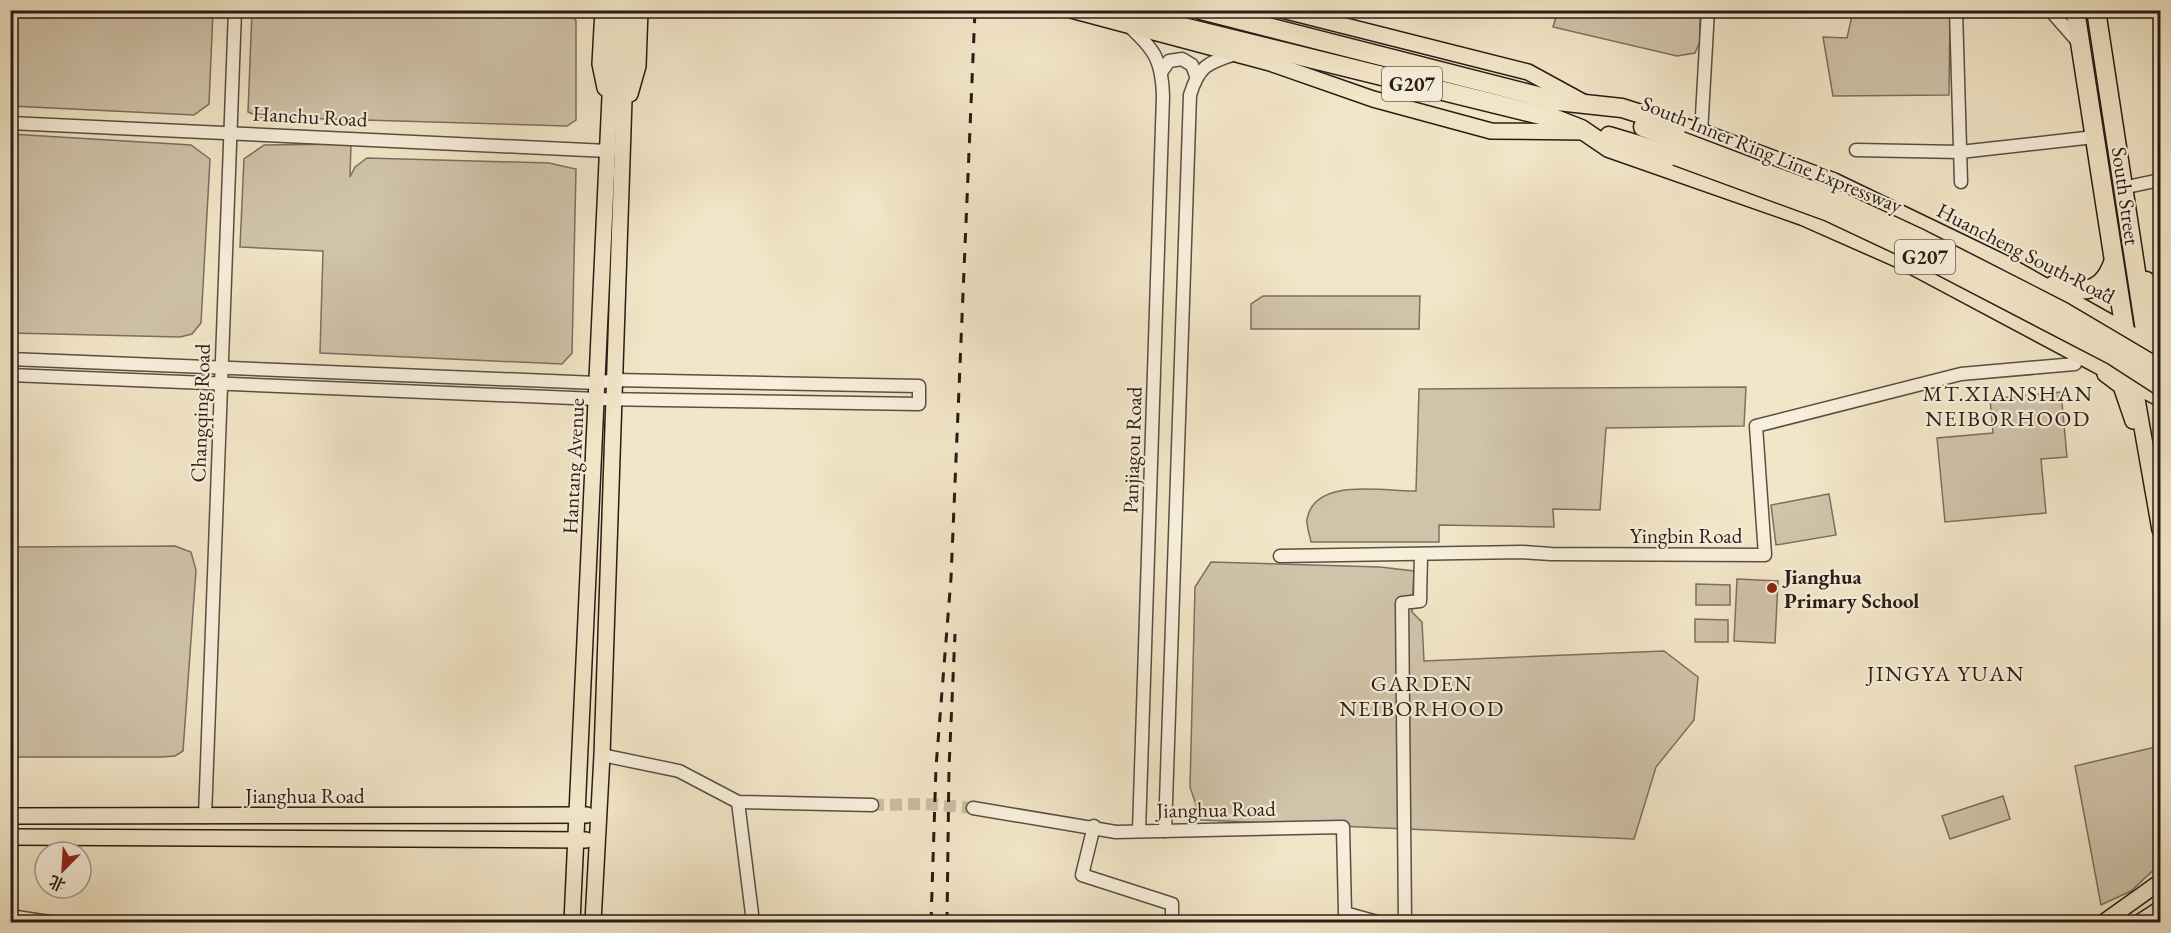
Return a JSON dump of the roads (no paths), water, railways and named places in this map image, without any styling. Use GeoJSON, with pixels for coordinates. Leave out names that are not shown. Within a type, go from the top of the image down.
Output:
{"type":"FeatureCollection","features":[{"type":"Feature","properties":{"kind":"highway","name":"South Inner Ring Line Expressway"},"geometry":{"type":"LineString","coordinates":[[1114,10],[1552,118],[1584,131],[1678,148],[1835,199],[1921,239],[2062,311],[2160,369]]}},
{"type":"Feature","properties":{"kind":"highway","name":"South Inner Ring Line Expressway"},"geometry":{"type":"LineString","coordinates":[[1200,10],[1557,101],[1622,108],[1701,133]]}},
{"type":"Feature","properties":{"kind":"highway","name":"South Street"},"geometry":{"type":"LineString","coordinates":[[2075,10],[2133,381]]}},
{"type":"Feature","properties":{"kind":"highway","name":"South Street"},"geometry":{"type":"LineString","coordinates":[[2096,10],[2127,221],[2154,347],[2160,396]]}},
{"type":"Feature","properties":{"kind":"highway","name":"South Inner Ring Line Expressway"},"geometry":{"type":"LineString","coordinates":[[1588,105],[1678,148],[1829,212],[1916,253],[2112,355],[2160,396]]}},
{"type":"Feature","properties":{"kind":"highway","name":"South Inner Ring Line Expressway"},"geometry":{"type":"LineString","coordinates":[[1584,131],[1609,148],[1803,216],[1905,261],[2077,351]]}},
{"type":"Feature","properties":{"kind":"highway","name":"Huancheng South Road"},"geometry":{"type":"LineString","coordinates":[[1701,133],[1833,182],[2030,279],[2154,347]]}},
{"type":"Feature","properties":{"kind":"highway"},"geometry":{"type":"LineString","coordinates":[[2127,221],[2160,322]]}},
{"type":"Feature","properties":{"kind":"highway"},"geometry":{"type":"LineString","coordinates":[[2030,279],[2074,290],[2093,289],[2106,280],[2113,263]]}},
{"type":"Feature","properties":{"kind":"highway"},"geometry":{"type":"LineString","coordinates":[[2077,351],[2160,396]]}},
{"type":"Feature","properties":{"kind":"main road"},"geometry":{"type":"LineString","coordinates":[[1071,10],[1270,63],[1373,99],[1491,131],[1584,131]]}},
{"type":"Feature","properties":{"kind":"main road"},"geometry":{"type":"LineString","coordinates":[[617,112],[638,66],[621,11]]}},
{"type":"Feature","properties":{"kind":"main road","name":"Hantang Avenue"},"geometry":{"type":"LineString","coordinates":[[593,922],[602,755],[615,381],[617,112],[621,11]]}},
{"type":"Feature","properties":{"kind":"main road"},"geometry":{"type":"LineString","coordinates":[[1285,32],[1286,11],[1528,72],[1588,105]]}},
{"type":"Feature","properties":{"kind":"main road","name":"Hantang Avenue"},"geometry":{"type":"LineString","coordinates":[[572,922],[608,151],[617,112]]}},
{"type":"Feature","properties":{"kind":"main road"},"geometry":{"type":"LineString","coordinates":[[2077,351],[2121,387],[2149,465]]}},
{"type":"Feature","properties":{"kind":"main road","name":"South Street"},"geometry":{"type":"LineString","coordinates":[[2133,381],[2160,530]]}},
{"type":"Feature","properties":{"kind":"main road","name":"Jianghua Road"},"geometry":{"type":"LineString","coordinates":[[10,816],[599,815]]}},
{"type":"Feature","properties":{"kind":"main road","name":"Jianghua Road"},"geometry":{"type":"LineString","coordinates":[[10,837],[597,840]]}},
{"type":"Feature","properties":{"kind":"main road"},"geometry":{"type":"LineString","coordinates":[[2104,922],[2160,882]]}},
{"type":"Feature","properties":{"kind":"main road"},"geometry":{"type":"LineString","coordinates":[[2140,922],[2160,909]]}},
{"type":"Feature","properties":{"kind":"street","name":"Changqing Road"},"geometry":{"type":"LineString","coordinates":[[205,816],[235,10]]}},
{"type":"Feature","properties":{"kind":"street"},"geometry":{"type":"LineString","coordinates":[[1701,133],[1708,10]]}},
{"type":"Feature","properties":{"kind":"street"},"geometry":{"type":"LineString","coordinates":[[1956,10],[1961,182]]}},
{"type":"Feature","properties":{"kind":"street"},"geometry":{"type":"LineString","coordinates":[[2050,10],[2080,45]]}},
{"type":"Feature","properties":{"kind":"street","name":"Panjiagou Road"},"geometry":{"type":"LineString","coordinates":[[1129,26],[1149,44],[1162,71],[1139,831]]}},
{"type":"Feature","properties":{"kind":"street"},"geometry":{"type":"LineString","coordinates":[[1165,831],[1190,96],[1196,76],[1208,63],[1235,54]]}},
{"type":"Feature","properties":{"kind":"street"},"geometry":{"type":"LineString","coordinates":[[1162,71],[1169,61],[1182,59],[1192,65],[1196,76]]}},
{"type":"Feature","properties":{"kind":"street","name":"Hanchu Road"},"geometry":{"type":"LineString","coordinates":[[10,123],[608,151]]}},
{"type":"Feature","properties":{"kind":"street"},"geometry":{"type":"LineString","coordinates":[[1857,150],[1960,152],[2094,137]]}},
{"type":"Feature","properties":{"kind":"street"},"geometry":{"type":"LineString","coordinates":[[2122,188],[2160,180]]}},
{"type":"Feature","properties":{"kind":"street","name":"Yingbin Road"},"geometry":{"type":"LineString","coordinates":[[1280,556],[1522,552],[1764,555],[1756,426],[1961,374],[2075,364],[2077,351]]}},
{"type":"Feature","properties":{"kind":"street"},"geometry":{"type":"LineString","coordinates":[[10,359],[597,383],[615,381],[919,386],[919,404],[597,399],[10,375]]}},
{"type":"Feature","properties":{"kind":"street"},"geometry":{"type":"LineString","coordinates":[[1405,922],[1402,603],[1420,601],[1421,554]]}},
{"type":"Feature","properties":{"kind":"street"},"geometry":{"type":"LineString","coordinates":[[602,755],[679,771],[738,802],[872,805]]}},
{"type":"Feature","properties":{"kind":"street"},"geometry":{"type":"LineString","coordinates":[[738,802],[753,922]]}},
{"type":"Feature","properties":{"kind":"street","name":"Jianghua Road"},"geometry":{"type":"LineString","coordinates":[[973,808],[1094,826],[1116,832],[1343,827],[1345,913],[1370,922]]}},
{"type":"Feature","properties":{"kind":"street"},"geometry":{"type":"LineString","coordinates":[[1094,826],[1082,874],[1172,904],[1172,922]]}},
{"type":"Feature","properties":{"kind":"street"},"geometry":{"type":"LineString","coordinates":[[10,916],[24,920],[49,922]]}},
{"type":"Feature","properties":{"kind":"tunnel"},"geometry":{"type":"LineString","coordinates":[[872,805],[925,804],[973,808]]}},
{"type":"Feature","properties":{"kind":"railway"},"geometry":{"type":"LineString","coordinates":[[931,922],[936,767],[951,578],[975,10]]}},
{"type":"Feature","properties":{"kind":"railway"},"geometry":{"type":"LineString","coordinates":[[947,922],[949,768],[955,634]]}},
{"type":"Feature","properties":{"kind":"place","name":"Jianghua Primary School"},"geometry":{"type":"Point","coordinates":[1772,588]}},
{"type":"Feature","properties":{"kind":"district","name":"MT.XIANSHAN NEIBORHOOD"},"geometry":{"type":"Point","coordinates":[2008,406]}},
{"type":"Feature","properties":{"kind":"district","name":"JINGYA YUAN"},"geometry":{"type":"Point","coordinates":[1946,673]}},
{"type":"Feature","properties":{"kind":"district","name":"GARDEN NEIBORHOOD"},"geometry":{"type":"Point","coordinates":[1422,696]}}]}
